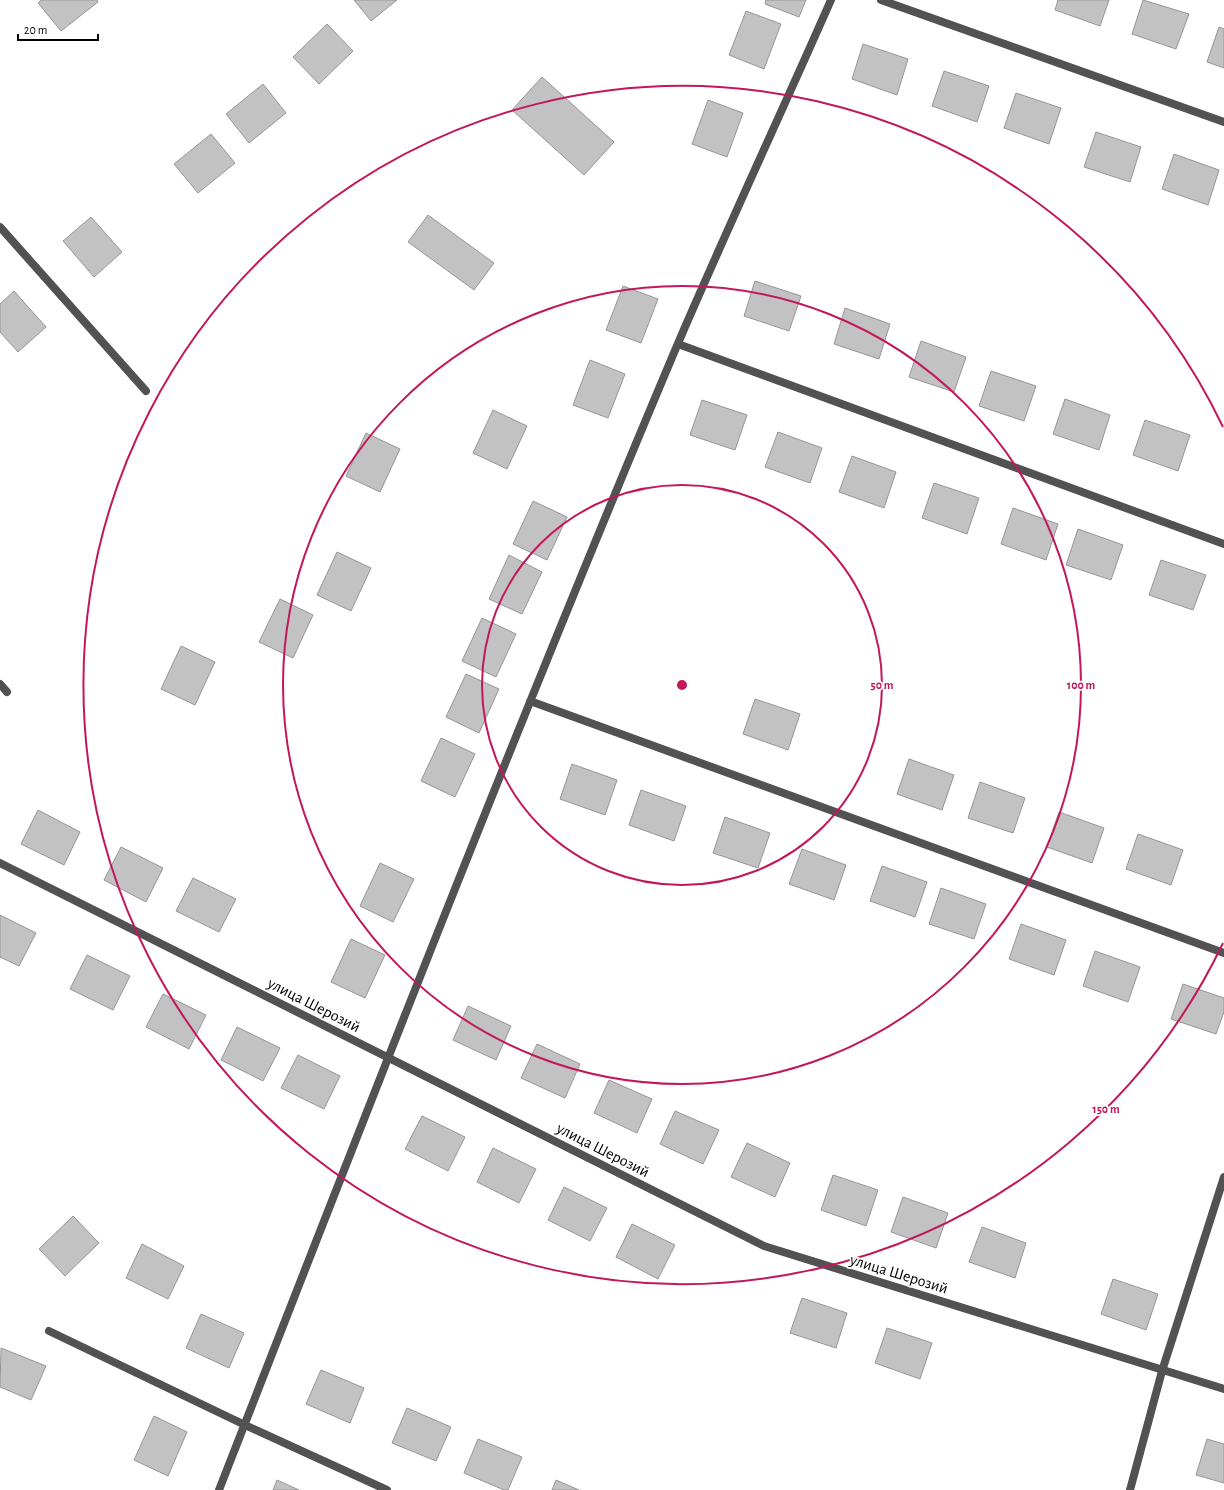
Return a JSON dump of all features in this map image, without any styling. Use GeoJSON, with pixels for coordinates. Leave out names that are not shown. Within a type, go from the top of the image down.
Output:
{"type":"FeatureCollection","features":[{"type":"Feature","properties":{"kind":"street"},"geometry":{"type":"LineString","coordinates":[[220,1490],[387,1058],[530,701],[678,344],[831,0]]}},
{"type":"Feature","properties":{"kind":"street"},"geometry":{"type":"LineString","coordinates":[[881,0],[1224,122]]}},
{"type":"Feature","properties":{"kind":"street"},"geometry":{"type":"LineString","coordinates":[[0,227],[146,391]]}},
{"type":"Feature","properties":{"kind":"street"},"geometry":{"type":"LineString","coordinates":[[678,344],[1224,544]]}},
{"type":"Feature","properties":{"kind":"street"},"geometry":{"type":"LineString","coordinates":[[0,684],[7,692]]}},
{"type":"Feature","properties":{"kind":"street"},"geometry":{"type":"LineString","coordinates":[[530,701],[1224,953]]}},
{"type":"Feature","properties":{"kind":"street","name":"улица Шерозий"},"geometry":{"type":"LineString","coordinates":[[0,863],[764,1246],[1162,1371],[1224,1389]]}},
{"type":"Feature","properties":{"kind":"street"},"geometry":{"type":"LineString","coordinates":[[1130,1490],[1162,1371],[1224,1177]]}},
{"type":"Feature","properties":{"kind":"street"},"geometry":{"type":"LineString","coordinates":[[49,1331],[245,1425],[387,1490]]}},
{"type":"Feature","properties":{"kind":"building"},"geometry":{"type":"Polygon","coordinates":[[[41,0],[97,0],[98,2],[61,31],[38,3],[41,0]]]}},
{"type":"Feature","properties":{"kind":"building"},"geometry":{"type":"Polygon","coordinates":[[[354,0],[397,0],[371,21],[354,0]]]}},
{"type":"Feature","properties":{"kind":"building"},"geometry":{"type":"Polygon","coordinates":[[[766,0],[806,0],[799,17],[765,4],[766,0]]]}},
{"type":"Feature","properties":{"kind":"building"},"geometry":{"type":"Polygon","coordinates":[[[1058,0],[1109,0],[1100,26],[1055,10],[1058,0]]]}},
{"type":"Feature","properties":{"kind":"building"},"geometry":{"type":"Polygon","coordinates":[[[1143,0],[1189,14],[1176,49],[1132,34],[1143,0]]]}},
{"type":"Feature","properties":{"kind":"building"},"geometry":{"type":"Polygon","coordinates":[[[746,11],[781,24],[764,69],[729,55],[746,11]]]}},
{"type":"Feature","properties":{"kind":"building"},"geometry":{"type":"Polygon","coordinates":[[[327,24],[353,51],[319,84],[293,57],[327,24]]]}},
{"type":"Feature","properties":{"kind":"building"},"geometry":{"type":"Polygon","coordinates":[[[1219,27],[1224,29],[1224,68],[1207,62],[1219,27]]]}},
{"type":"Feature","properties":{"kind":"building"},"geometry":{"type":"Polygon","coordinates":[[[863,44],[908,59],[897,95],[852,79],[863,44]]]}},
{"type":"Feature","properties":{"kind":"building"},"geometry":{"type":"Polygon","coordinates":[[[944,71],[989,86],[977,122],[932,106],[944,71]]]}},
{"type":"Feature","properties":{"kind":"building"},"geometry":{"type":"Polygon","coordinates":[[[542,77],[614,142],[584,175],[512,110],[542,77]]]}},
{"type":"Feature","properties":{"kind":"building"},"geometry":{"type":"Polygon","coordinates":[[[263,84],[286,113],[249,143],[226,114],[263,84]]]}},
{"type":"Feature","properties":{"kind":"building"},"geometry":{"type":"Polygon","coordinates":[[[1016,93],[1061,108],[1049,144],[1004,128],[1016,93]]]}},
{"type":"Feature","properties":{"kind":"building"},"geometry":{"type":"Polygon","coordinates":[[[708,100],[743,113],[727,157],[692,144],[708,100]]]}},
{"type":"Feature","properties":{"kind":"building"},"geometry":{"type":"Polygon","coordinates":[[[1096,132],[1141,147],[1130,182],[1084,167],[1096,132]]]}},
{"type":"Feature","properties":{"kind":"building"},"geometry":{"type":"Polygon","coordinates":[[[211,134],[235,163],[198,193],[174,164],[211,134]]]}},
{"type":"Feature","properties":{"kind":"building"},"geometry":{"type":"Polygon","coordinates":[[[1174,154],[1219,170],[1208,205],[1162,189],[1174,154]]]}},
{"type":"Feature","properties":{"kind":"building"},"geometry":{"type":"Polygon","coordinates":[[[428,215],[494,263],[474,290],[408,242],[428,215]]]}},
{"type":"Feature","properties":{"kind":"building"},"geometry":{"type":"Polygon","coordinates":[[[91,217],[122,252],[94,277],[63,241],[91,217]]]}},
{"type":"Feature","properties":{"kind":"building"},"geometry":{"type":"Polygon","coordinates":[[[755,281],[801,296],[789,331],[744,316],[755,281]]]}},
{"type":"Feature","properties":{"kind":"building"},"geometry":{"type":"Polygon","coordinates":[[[623,286],[658,299],[641,343],[606,330],[623,286]]]}},
{"type":"Feature","properties":{"kind":"building"},"geometry":{"type":"Polygon","coordinates":[[[14,291],[46,327],[18,352],[0,332],[0,304],[14,291]]]}},
{"type":"Feature","properties":{"kind":"building"},"geometry":{"type":"Polygon","coordinates":[[[845,308],[890,324],[879,359],[834,344],[845,308]]]}},
{"type":"Feature","properties":{"kind":"building"},"geometry":{"type":"Polygon","coordinates":[[[921,341],[966,357],[954,392],[909,377],[921,341]]]}},
{"type":"Feature","properties":{"kind":"building"},"geometry":{"type":"Polygon","coordinates":[[[590,360],[625,374],[608,418],[573,405],[590,360]]]}},
{"type":"Feature","properties":{"kind":"building"},"geometry":{"type":"Polygon","coordinates":[[[991,371],[1036,386],[1024,421],[979,406],[991,371]]]}},
{"type":"Feature","properties":{"kind":"building"},"geometry":{"type":"Polygon","coordinates":[[[1065,399],[1110,415],[1099,450],[1053,434],[1065,399]]]}},
{"type":"Feature","properties":{"kind":"building"},"geometry":{"type":"Polygon","coordinates":[[[702,400],[747,415],[735,450],[690,435],[702,400]]]}},
{"type":"Feature","properties":{"kind":"building"},"geometry":{"type":"Polygon","coordinates":[[[493,410],[527,426],[507,469],[473,453],[493,410]]]}},
{"type":"Feature","properties":{"kind":"building"},"geometry":{"type":"Polygon","coordinates":[[[1145,420],[1190,435],[1178,471],[1133,455],[1145,420]]]}},
{"type":"Feature","properties":{"kind":"building"},"geometry":{"type":"Polygon","coordinates":[[[778,432],[822,448],[810,483],[765,467],[778,432]]]}},
{"type":"Feature","properties":{"kind":"building"},"geometry":{"type":"Polygon","coordinates":[[[366,433],[400,449],[380,492],[346,476],[366,433]]]}},
{"type":"Feature","properties":{"kind":"building"},"geometry":{"type":"Polygon","coordinates":[[[852,456],[896,472],[884,508],[839,492],[852,456]]]}},
{"type":"Feature","properties":{"kind":"building"},"geometry":{"type":"Polygon","coordinates":[[[934,483],[979,498],[967,534],[922,518],[934,483]]]}},
{"type":"Feature","properties":{"kind":"building"},"geometry":{"type":"Polygon","coordinates":[[[533,501],[567,517],[547,560],[513,544],[533,501]]]}},
{"type":"Feature","properties":{"kind":"building"},"geometry":{"type":"Polygon","coordinates":[[[1013,508],[1058,524],[1046,560],[1001,544],[1013,508]]]}},
{"type":"Feature","properties":{"kind":"building"},"geometry":{"type":"Polygon","coordinates":[[[1078,529],[1123,545],[1111,580],[1066,565],[1078,529]]]}},
{"type":"Feature","properties":{"kind":"building"},"geometry":{"type":"Polygon","coordinates":[[[337,552],[371,568],[351,611],[317,595],[337,552]]]}},
{"type":"Feature","properties":{"kind":"building"},"geometry":{"type":"Polygon","coordinates":[[[509,555],[542,572],[522,614],[489,599],[509,555]]]}},
{"type":"Feature","properties":{"kind":"building"},"geometry":{"type":"Polygon","coordinates":[[[1161,560],[1206,575],[1193,610],[1149,595],[1161,560]]]}},
{"type":"Feature","properties":{"kind":"building"},"geometry":{"type":"Polygon","coordinates":[[[280,599],[313,615],[293,658],[259,642],[280,599]]]}},
{"type":"Feature","properties":{"kind":"building"},"geometry":{"type":"Polygon","coordinates":[[[482,618],[516,634],[496,677],[462,661],[482,618]]]}},
{"type":"Feature","properties":{"kind":"building"},"geometry":{"type":"Polygon","coordinates":[[[181,646],[215,662],[195,705],[161,689],[181,646]]]}},
{"type":"Feature","properties":{"kind":"building"},"geometry":{"type":"Polygon","coordinates":[[[466,674],[499,689],[479,733],[446,717],[466,674]]]}},
{"type":"Feature","properties":{"kind":"building"},"geometry":{"type":"Polygon","coordinates":[[[755,699],[800,714],[788,750],[743,734],[755,699]]]}},
{"type":"Feature","properties":{"kind":"building"},"geometry":{"type":"Polygon","coordinates":[[[441,738],[475,754],[455,797],[421,781],[441,738]]]}},
{"type":"Feature","properties":{"kind":"building"},"geometry":{"type":"Polygon","coordinates":[[[909,759],[954,775],[942,810],[897,794],[909,759]]]}},
{"type":"Feature","properties":{"kind":"building"},"geometry":{"type":"Polygon","coordinates":[[[572,764],[617,780],[605,815],[560,799],[572,764]]]}},
{"type":"Feature","properties":{"kind":"building"},"geometry":{"type":"Polygon","coordinates":[[[980,782],[1025,798],[1013,833],[968,818],[980,782]]]}},
{"type":"Feature","properties":{"kind":"building"},"geometry":{"type":"Polygon","coordinates":[[[641,790],[686,806],[674,841],[629,825],[641,790]]]}},
{"type":"Feature","properties":{"kind":"building"},"geometry":{"type":"Polygon","coordinates":[[[38,810],[80,832],[64,865],[21,844],[38,810]]]}},
{"type":"Feature","properties":{"kind":"building"},"geometry":{"type":"Polygon","coordinates":[[[1059,812],[1104,828],[1092,863],[1047,847],[1059,812]]]}},
{"type":"Feature","properties":{"kind":"building"},"geometry":{"type":"Polygon","coordinates":[[[725,817],[770,833],[758,868],[713,853],[725,817]]]}},
{"type":"Feature","properties":{"kind":"building"},"geometry":{"type":"Polygon","coordinates":[[[1138,834],[1183,850],[1171,885],[1126,869],[1138,834]]]}},
{"type":"Feature","properties":{"kind":"building"},"geometry":{"type":"Polygon","coordinates":[[[121,847],[163,868],[146,902],[104,880],[121,847]]]}},
{"type":"Feature","properties":{"kind":"building"},"geometry":{"type":"Polygon","coordinates":[[[802,849],[846,865],[834,900],[789,884],[802,849]]]}},
{"type":"Feature","properties":{"kind":"building"},"geometry":{"type":"Polygon","coordinates":[[[380,863],[414,879],[393,922],[360,906],[380,863]]]}},
{"type":"Feature","properties":{"kind":"building"},"geometry":{"type":"Polygon","coordinates":[[[882,866],[927,882],[915,917],[870,901],[882,866]]]}},
{"type":"Feature","properties":{"kind":"building"},"geometry":{"type":"Polygon","coordinates":[[[193,878],[236,899],[219,932],[176,911],[193,878]]]}},
{"type":"Feature","properties":{"kind":"building"},"geometry":{"type":"Polygon","coordinates":[[[941,888],[986,904],[974,939],[929,924],[941,888]]]}},
{"type":"Feature","properties":{"kind":"building"},"geometry":{"type":"Polygon","coordinates":[[[0,915],[36,933],[19,966],[0,957],[0,915]]]}},
{"type":"Feature","properties":{"kind":"building"},"geometry":{"type":"Polygon","coordinates":[[[1021,924],[1066,940],[1054,975],[1009,959],[1021,924]]]}},
{"type":"Feature","properties":{"kind":"building"},"geometry":{"type":"Polygon","coordinates":[[[351,939],[385,955],[365,998],[331,982],[351,939]]]}},
{"type":"Feature","properties":{"kind":"building"},"geometry":{"type":"Polygon","coordinates":[[[1095,951],[1140,967],[1128,1002],[1083,986],[1095,951]]]}},
{"type":"Feature","properties":{"kind":"building"},"geometry":{"type":"Polygon","coordinates":[[[87,955],[130,976],[113,1010],[70,989],[87,955]]]}},
{"type":"Feature","properties":{"kind":"building"},"geometry":{"type":"Polygon","coordinates":[[[1183,984],[1224,998],[1224,1012],[1216,1034],[1171,1019],[1183,984]]]}},
{"type":"Feature","properties":{"kind":"building"},"geometry":{"type":"Polygon","coordinates":[[[163,994],[206,1015],[189,1049],[146,1027],[163,994]]]}},
{"type":"Feature","properties":{"kind":"building"},"geometry":{"type":"Polygon","coordinates":[[[468,1006],[511,1026],[496,1060],[453,1040],[468,1006]]]}},
{"type":"Feature","properties":{"kind":"building"},"geometry":{"type":"Polygon","coordinates":[[[237,1027],[280,1048],[263,1081],[221,1060],[237,1027]]]}},
{"type":"Feature","properties":{"kind":"building"},"geometry":{"type":"Polygon","coordinates":[[[537,1044],[580,1064],[565,1098],[521,1078],[537,1044]]]}},
{"type":"Feature","properties":{"kind":"building"},"geometry":{"type":"Polygon","coordinates":[[[298,1055],[340,1076],[324,1109],[281,1088],[298,1055]]]}},
{"type":"Feature","properties":{"kind":"building"},"geometry":{"type":"Polygon","coordinates":[[[609,1080],[652,1099],[637,1133],[594,1113],[609,1080]]]}},
{"type":"Feature","properties":{"kind":"building"},"geometry":{"type":"Polygon","coordinates":[[[675,1111],[719,1130],[703,1164],[660,1144],[675,1111]]]}},
{"type":"Feature","properties":{"kind":"building"},"geometry":{"type":"Polygon","coordinates":[[[422,1116],[465,1137],[448,1171],[405,1149],[422,1116]]]}},
{"type":"Feature","properties":{"kind":"building"},"geometry":{"type":"Polygon","coordinates":[[[747,1143],[790,1163],[775,1197],[731,1177],[747,1143]]]}},
{"type":"Feature","properties":{"kind":"building"},"geometry":{"type":"Polygon","coordinates":[[[493,1148],[536,1169],[519,1203],[477,1182],[493,1148]]]}},
{"type":"Feature","properties":{"kind":"building"},"geometry":{"type":"Polygon","coordinates":[[[833,1175],[878,1190],[866,1226],[821,1210],[833,1175]]]}},
{"type":"Feature","properties":{"kind":"building"},"geometry":{"type":"Polygon","coordinates":[[[564,1187],[607,1208],[590,1241],[548,1220],[564,1187]]]}},
{"type":"Feature","properties":{"kind":"building"},"geometry":{"type":"Polygon","coordinates":[[[903,1197],[948,1213],[936,1248],[891,1232],[903,1197]]]}},
{"type":"Feature","properties":{"kind":"building"},"geometry":{"type":"Polygon","coordinates":[[[73,1216],[99,1243],[65,1276],[39,1249],[73,1216]]]}},
{"type":"Feature","properties":{"kind":"building"},"geometry":{"type":"Polygon","coordinates":[[[632,1224],[675,1245],[658,1279],[616,1257],[632,1224]]]}},
{"type":"Feature","properties":{"kind":"building"},"geometry":{"type":"Polygon","coordinates":[[[982,1227],[1026,1243],[1015,1278],[969,1262],[982,1227]]]}},
{"type":"Feature","properties":{"kind":"building"},"geometry":{"type":"Polygon","coordinates":[[[142,1244],[184,1266],[168,1299],[126,1278],[142,1244]]]}},
{"type":"Feature","properties":{"kind":"building"},"geometry":{"type":"Polygon","coordinates":[[[1113,1279],[1158,1294],[1146,1330],[1101,1314],[1113,1279]]]}},
{"type":"Feature","properties":{"kind":"building"},"geometry":{"type":"Polygon","coordinates":[[[802,1298],[847,1313],[836,1348],[790,1333],[802,1298]]]}},
{"type":"Feature","properties":{"kind":"building"},"geometry":{"type":"Polygon","coordinates":[[[201,1314],[244,1333],[229,1368],[186,1348],[201,1314]]]}},
{"type":"Feature","properties":{"kind":"building"},"geometry":{"type":"Polygon","coordinates":[[[887,1328],[932,1343],[920,1379],[875,1363],[887,1328]]]}},
{"type":"Feature","properties":{"kind":"building"},"geometry":{"type":"Polygon","coordinates":[[[1,1348],[46,1366],[31,1400],[0,1387],[1,1348]]]}},
{"type":"Feature","properties":{"kind":"building"},"geometry":{"type":"Polygon","coordinates":[[[321,1370],[364,1388],[350,1423],[306,1404],[321,1370]]]}},
{"type":"Feature","properties":{"kind":"building"},"geometry":{"type":"Polygon","coordinates":[[[407,1408],[451,1427],[436,1461],[392,1443],[407,1408]]]}},
{"type":"Feature","properties":{"kind":"building"},"geometry":{"type":"Polygon","coordinates":[[[154,1416],[187,1432],[168,1476],[134,1460],[154,1416]]]}},
{"type":"Feature","properties":{"kind":"building"},"geometry":{"type":"Polygon","coordinates":[[[478,1439],[522,1457],[508,1490],[504,1490],[464,1473],[478,1439]]]}},
{"type":"Feature","properties":{"kind":"building"},"geometry":{"type":"Polygon","coordinates":[[[1207,1439],[1224,1444],[1224,1483],[1196,1475],[1207,1439]]]}},
{"type":"Feature","properties":{"kind":"building"},"geometry":{"type":"Polygon","coordinates":[[[277,1480],[299,1490],[273,1490],[277,1480]]]}},
{"type":"Feature","properties":{"kind":"building"},"geometry":{"type":"Polygon","coordinates":[[[556,1480],[579,1490],[552,1490],[556,1480]]]}}]}
